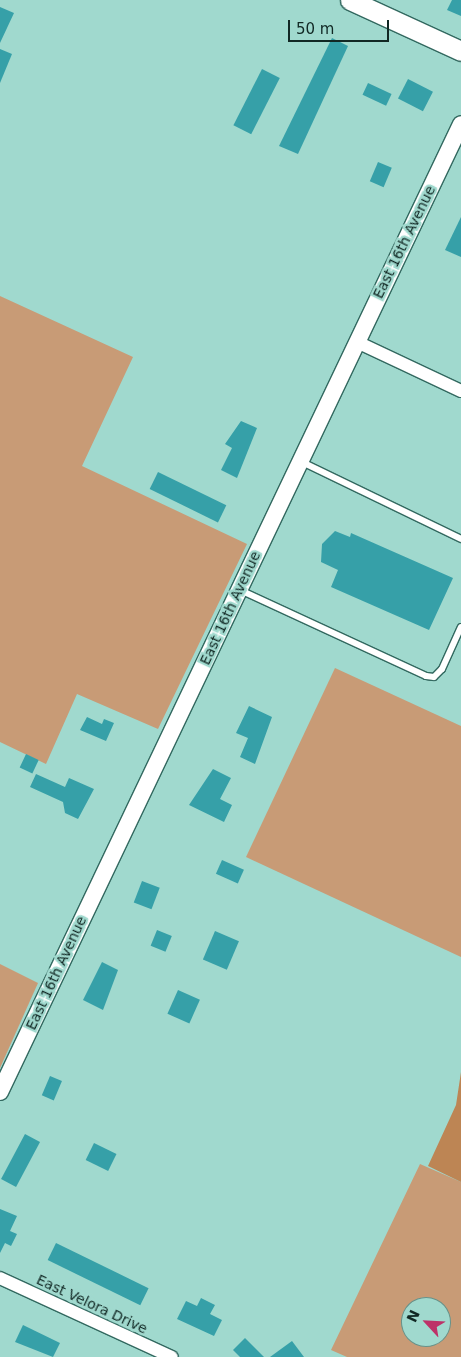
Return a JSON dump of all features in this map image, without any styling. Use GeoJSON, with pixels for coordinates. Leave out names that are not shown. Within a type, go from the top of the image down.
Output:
{"type":"FeatureCollection","features":[{"type":"Feature","properties":{"kind":"main road"},"geometry":{"type":"LineString","coordinates":[[350,0],[461,51]]}},
{"type":"Feature","properties":{"kind":"street","name":"East 16th Avenue"},"geometry":{"type":"LineString","coordinates":[[0,1092],[461,124]]}},
{"type":"Feature","properties":{"kind":"street"},"geometry":{"type":"LineString","coordinates":[[357,342],[461,391]]}},
{"type":"Feature","properties":{"kind":"street","name":"East Velora Drive"},"geometry":{"type":"LineString","coordinates":[[0,1278],[172,1357]]}},
{"type":"Feature","properties":{"kind":"lane"},"geometry":{"type":"LineString","coordinates":[[300,461],[461,539]]}},
{"type":"Feature","properties":{"kind":"lane"},"geometry":{"type":"LineString","coordinates":[[239,590],[426,676],[434,677],[442,669],[461,627]]}},
{"type":"Feature","properties":{"kind":"shaded area"},"geometry":{"type":"Polygon","coordinates":[[[0,296],[133,357],[82,466],[247,544],[158,729],[77,694],[46,764],[0,742],[0,296]]]}},
{"type":"Feature","properties":{"kind":"shaded area"},"geometry":{"type":"Polygon","coordinates":[[[335,668],[461,726],[461,957],[246,857],[335,668]]]}},
{"type":"Feature","properties":{"kind":"shaded area"},"geometry":{"type":"Polygon","coordinates":[[[0,964],[38,983],[0,1068],[0,964]]]}},
{"type":"Feature","properties":{"kind":"shaded area"},"geometry":{"type":"Polygon","coordinates":[[[461,1072],[461,1182],[428,1166],[456,1105],[461,1072]]]}},
{"type":"Feature","properties":{"kind":"shaded area"},"geometry":{"type":"Polygon","coordinates":[[[420,1164],[461,1182],[461,1357],[347,1357],[331,1350],[420,1164]]]}},
{"type":"Feature","properties":{"kind":"building"},"geometry":{"type":"Polygon","coordinates":[[[452,0],[461,0],[461,16],[447,10],[452,0]]]}},
{"type":"Feature","properties":{"kind":"building"},"geometry":{"type":"Polygon","coordinates":[[[0,7],[14,13],[0,43],[0,7]]]}},
{"type":"Feature","properties":{"kind":"building"},"geometry":{"type":"Polygon","coordinates":[[[332,38],[348,46],[298,154],[279,146],[332,38]]]}},
{"type":"Feature","properties":{"kind":"building"},"geometry":{"type":"Polygon","coordinates":[[[0,49],[12,54],[0,83],[0,49]]]}},
{"type":"Feature","properties":{"kind":"building"},"geometry":{"type":"Polygon","coordinates":[[[262,69],[280,78],[251,134],[233,125],[262,69]]]}},
{"type":"Feature","properties":{"kind":"building"},"geometry":{"type":"Polygon","coordinates":[[[408,79],[433,92],[423,111],[398,99],[408,79]]]}},
{"type":"Feature","properties":{"kind":"building"},"geometry":{"type":"Polygon","coordinates":[[[368,83],[392,94],[386,106],[363,95],[368,83]]]}},
{"type":"Feature","properties":{"kind":"building"},"geometry":{"type":"Polygon","coordinates":[[[378,162],[392,168],[384,187],[370,181],[378,162]]]}},
{"type":"Feature","properties":{"kind":"building"},"geometry":{"type":"Polygon","coordinates":[[[461,217],[461,257],[445,250],[461,217]]]}},
{"type":"Feature","properties":{"kind":"building"},"geometry":{"type":"Polygon","coordinates":[[[241,421],[257,428],[237,478],[221,470],[232,448],[225,444],[241,421]]]}},
{"type":"Feature","properties":{"kind":"building"},"geometry":{"type":"Polygon","coordinates":[[[158,472],[226,505],[218,522],[150,489],[158,472]]]}},
{"type":"Feature","properties":{"kind":"building"},"geometry":{"type":"Polygon","coordinates":[[[335,531],[350,537],[351,533],[453,578],[429,630],[331,587],[338,570],[321,562],[322,544],[335,531]]]}},
{"type":"Feature","properties":{"kind":"building"},"geometry":{"type":"Polygon","coordinates":[[[249,706],[272,717],[255,764],[240,757],[248,738],[236,733],[249,706]]]}},
{"type":"Feature","properties":{"kind":"building"},"geometry":{"type":"Polygon","coordinates":[[[87,717],[102,724],[104,719],[114,723],[106,741],[80,730],[87,717]]]}},
{"type":"Feature","properties":{"kind":"building"},"geometry":{"type":"Polygon","coordinates":[[[26,754],[39,760],[32,774],[20,768],[26,754]]]}},
{"type":"Feature","properties":{"kind":"building"},"geometry":{"type":"Polygon","coordinates":[[[213,769],[231,778],[220,799],[232,805],[224,822],[189,805],[213,769]]]}},
{"type":"Feature","properties":{"kind":"building"},"geometry":{"type":"Polygon","coordinates":[[[36,774],[65,787],[69,778],[94,789],[78,819],[65,813],[63,802],[30,787],[36,774]]]}},
{"type":"Feature","properties":{"kind":"building"},"geometry":{"type":"Polygon","coordinates":[[[222,860],[244,870],[238,883],[216,874],[222,860]]]}},
{"type":"Feature","properties":{"kind":"building"},"geometry":{"type":"Polygon","coordinates":[[[142,881],[160,888],[151,909],[134,902],[142,881]]]}},
{"type":"Feature","properties":{"kind":"building"},"geometry":{"type":"Polygon","coordinates":[[[157,930],[172,936],[165,952],[151,946],[157,930]]]}},
{"type":"Feature","properties":{"kind":"building"},"geometry":{"type":"Polygon","coordinates":[[[215,931],[239,941],[227,970],[203,960],[215,931]]]}},
{"type":"Feature","properties":{"kind":"building"},"geometry":{"type":"Polygon","coordinates":[[[102,962],[118,970],[103,1010],[83,1000],[102,962]]]}},
{"type":"Feature","properties":{"kind":"building"},"geometry":{"type":"Polygon","coordinates":[[[178,990],[200,1000],[189,1024],[167,1014],[178,990]]]}},
{"type":"Feature","properties":{"kind":"building"},"geometry":{"type":"Polygon","coordinates":[[[50,1076],[62,1081],[54,1100],[42,1095],[50,1076]]]}},
{"type":"Feature","properties":{"kind":"building"},"geometry":{"type":"Polygon","coordinates":[[[25,1134],[40,1142],[16,1187],[1,1179],[25,1134]]]}},
{"type":"Feature","properties":{"kind":"building"},"geometry":{"type":"Polygon","coordinates":[[[94,1143],[116,1154],[108,1171],[86,1160],[94,1143]]]}},
{"type":"Feature","properties":{"kind":"building"},"geometry":{"type":"Polygon","coordinates":[[[0,1209],[17,1216],[10,1231],[17,1234],[11,1246],[5,1243],[0,1253],[0,1209]]]}},
{"type":"Feature","properties":{"kind":"building"},"geometry":{"type":"Polygon","coordinates":[[[56,1243],[149,1288],[140,1305],[48,1260],[56,1243]]]}},
{"type":"Feature","properties":{"kind":"building"},"geometry":{"type":"Polygon","coordinates":[[[201,1298],[215,1305],[210,1314],[222,1320],[214,1336],[177,1319],[186,1301],[197,1306],[201,1298]]]}},
{"type":"Feature","properties":{"kind":"building"},"geometry":{"type":"Polygon","coordinates":[[[23,1325],[60,1343],[53,1357],[15,1342],[23,1325]]]}},
{"type":"Feature","properties":{"kind":"building"},"geometry":{"type":"Polygon","coordinates":[[[245,1338],[264,1357],[240,1357],[233,1350],[245,1338]]]}},
{"type":"Feature","properties":{"kind":"building"},"geometry":{"type":"Polygon","coordinates":[[[292,1341],[304,1357],[270,1357],[292,1341]]]}}]}
